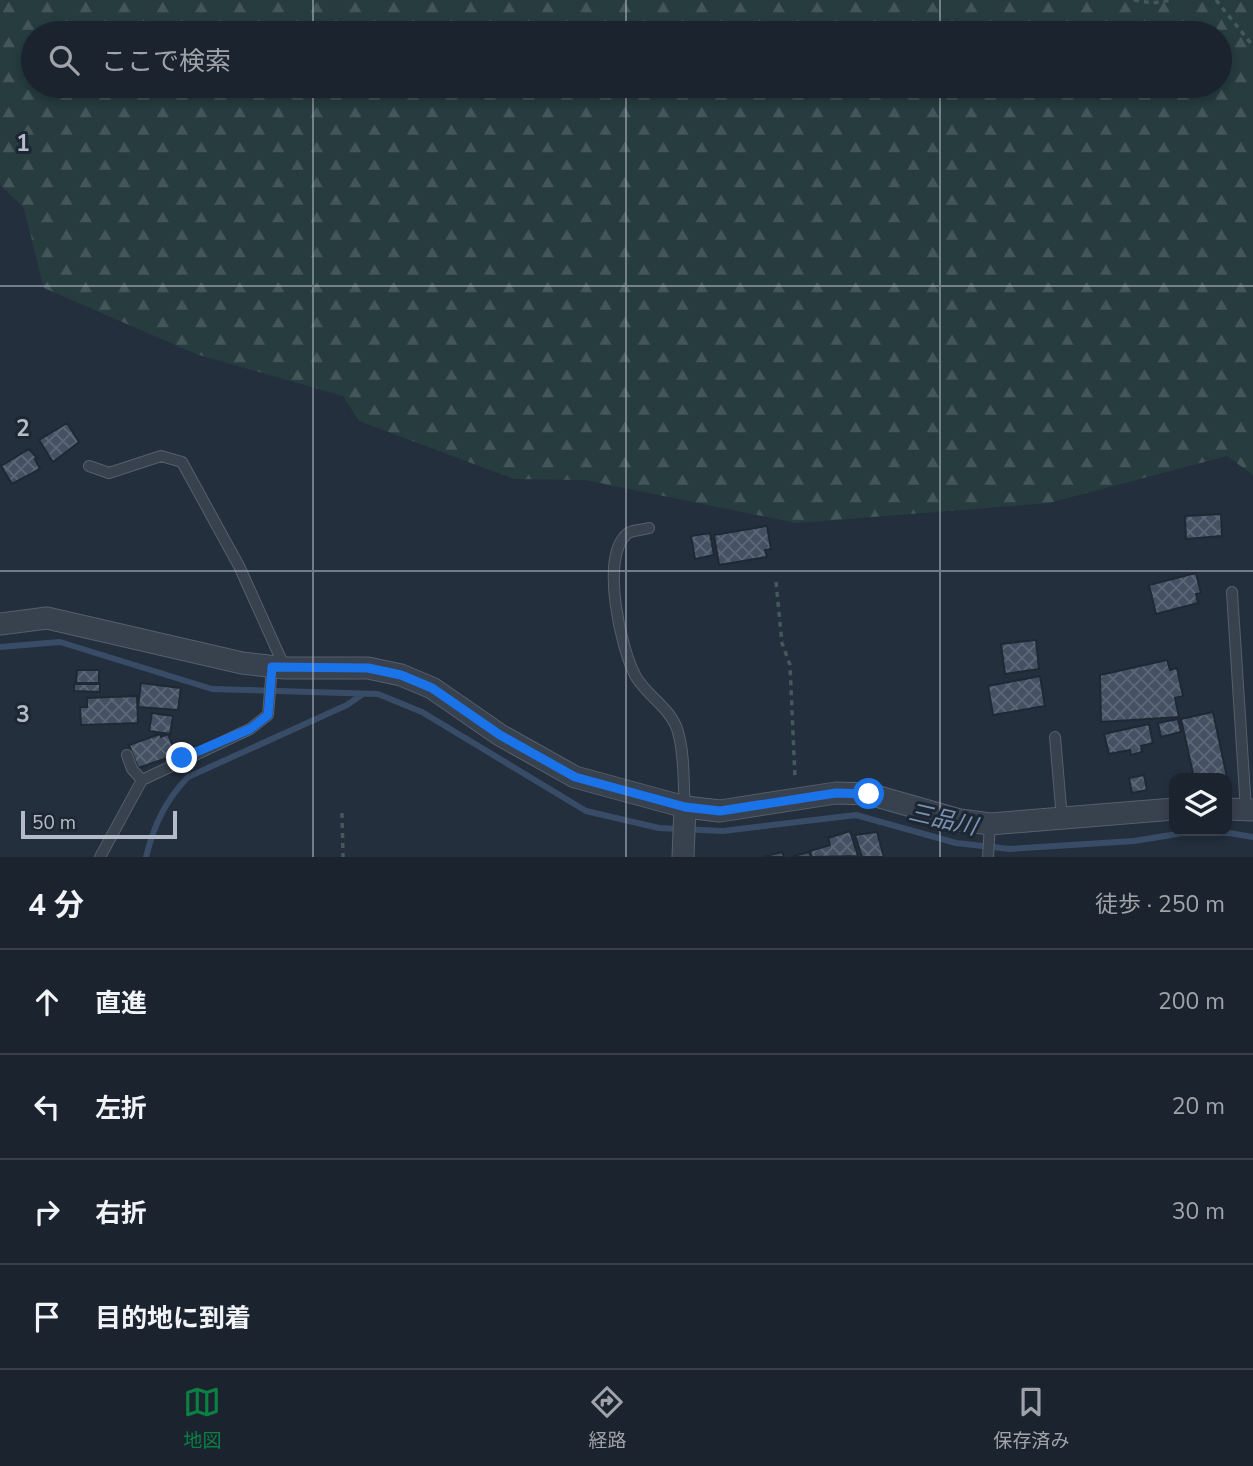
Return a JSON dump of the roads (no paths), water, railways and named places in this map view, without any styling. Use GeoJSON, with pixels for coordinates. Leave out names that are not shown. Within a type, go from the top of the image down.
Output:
{"type":"FeatureCollection","features":[{"type":"Feature","properties":{"kind":"street"},"geometry":{"type":"LineString","coordinates":[[0,624],[47,618],[276,672],[368,668],[401,675],[432,688],[500,735],[575,777],[685,833],[720,811],[836,793],[869,794],[990,829],[1062,819],[1169,809]]}},
{"type":"Feature","properties":{"kind":"lane"},"geometry":{"type":"LineString","coordinates":[[89,466],[109,473],[162,456],[181,463],[239,566],[276,672],[268,715],[250,729],[142,780],[100,857]]}},
{"type":"Feature","properties":{"kind":"lane"},"geometry":{"type":"LineString","coordinates":[[649,528],[630,531],[621,541],[614,562],[615,592],[621,636],[636,677],[673,720],[678,732],[685,833]]}},
{"type":"Feature","properties":{"kind":"lane"},"geometry":{"type":"LineString","coordinates":[[1232,592],[1242,810]]}},
{"type":"Feature","properties":{"kind":"lane"},"geometry":{"type":"LineString","coordinates":[[1055,737],[1062,819]]}},
{"type":"Feature","properties":{"kind":"lane"},"geometry":{"type":"LineString","coordinates":[[127,755],[132,769],[142,780]]}},
{"type":"Feature","properties":{"kind":"lane"},"geometry":{"type":"LineString","coordinates":[[988,857],[990,829]]}},
{"type":"Feature","properties":{"kind":"waterway","name":"三品川"},"geometry":{"type":"LineString","coordinates":[[0,647],[60,642],[212,689],[378,694],[422,712],[586,811],[659,828],[723,831],[856,815],[956,843],[1010,849],[1134,841],[1183,833],[1229,833],[1253,837]]}},
{"type":"Feature","properties":{"kind":"waterway"},"geometry":{"type":"LineString","coordinates":[[146,857],[161,814],[188,777],[347,705],[363,694]]}}]}
